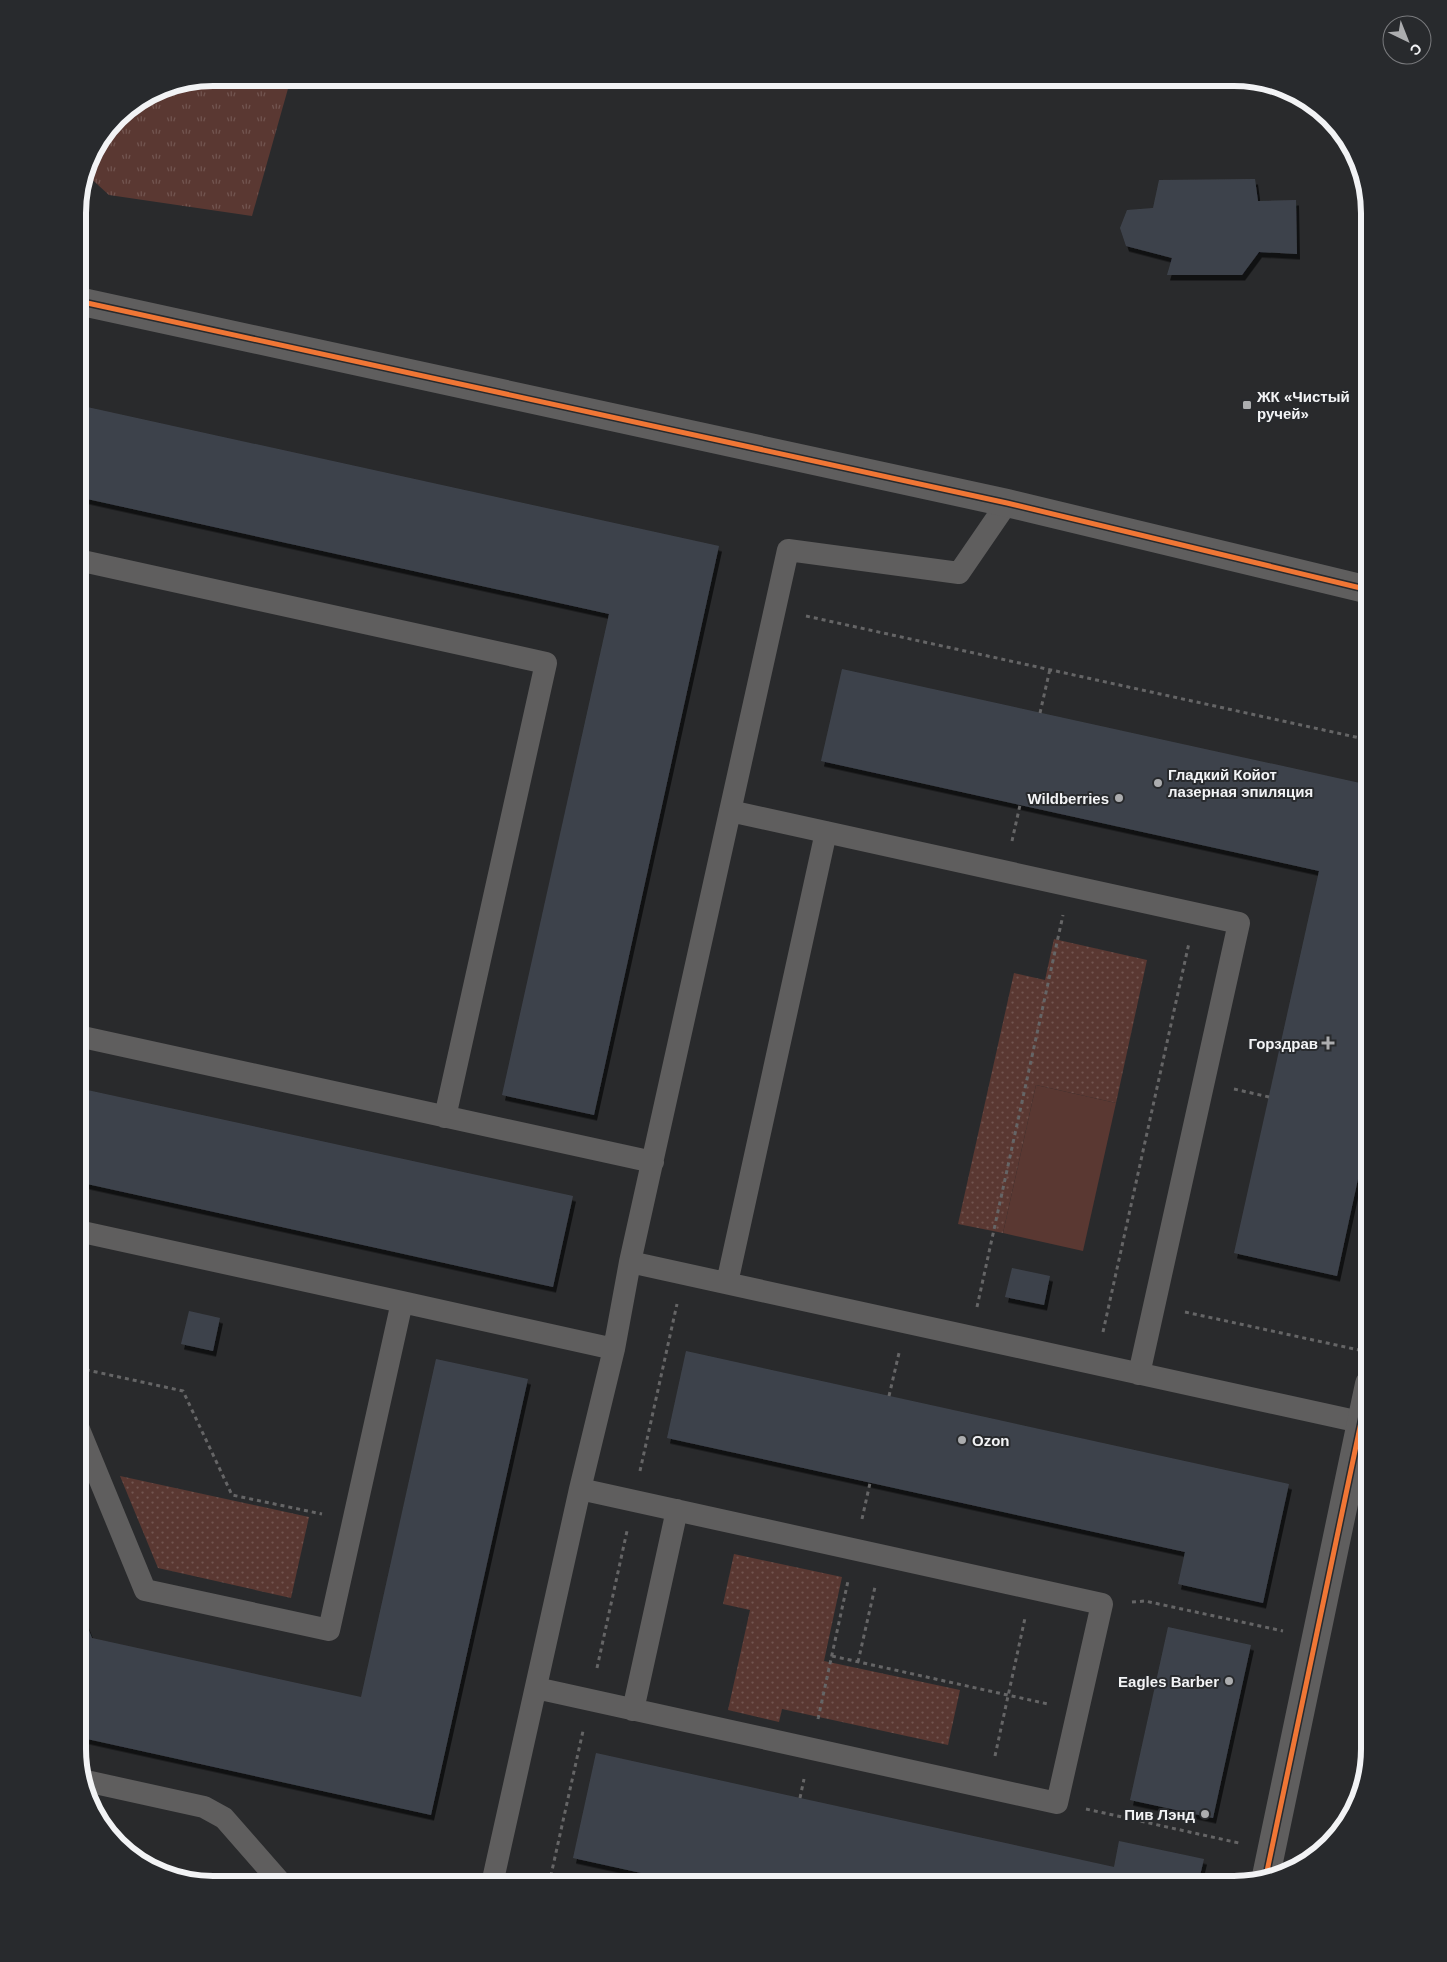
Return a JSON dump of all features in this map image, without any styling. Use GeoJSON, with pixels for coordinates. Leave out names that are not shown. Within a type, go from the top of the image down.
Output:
{"type":"FeatureCollection","features":[{"type":"Feature","properties":{"kind":"street"},"geometry":{"type":"LineString","coordinates":[[87,303],[1007,503],[1361,588]]}},
{"type":"Feature","properties":{"kind":"street"},"geometry":{"type":"LineString","coordinates":[[1269,1863],[1361,1418]]}},
{"type":"Feature","properties":{"kind":"lane"},"geometry":{"type":"LineString","coordinates":[[494,1875],[580,1489],[614,1349],[630,1262],[788,550],[960,573],[1007,503]]}},
{"type":"Feature","properties":{"kind":"lane"},"geometry":{"type":"LineString","coordinates":[[87,562],[546,663],[445,1117]]}},
{"type":"Feature","properties":{"kind":"lane"},"geometry":{"type":"LineString","coordinates":[[730,811],[1239,923],[1139,1374]]}},
{"type":"Feature","properties":{"kind":"lane"},"geometry":{"type":"LineString","coordinates":[[727,1283],[826,832]]}},
{"type":"Feature","properties":{"kind":"lane"},"geometry":{"type":"LineString","coordinates":[[86,1038],[653,1162]]}},
{"type":"Feature","properties":{"kind":"lane"},"geometry":{"type":"LineString","coordinates":[[86,1233],[614,1349]]}},
{"type":"Feature","properties":{"kind":"lane"},"geometry":{"type":"LineString","coordinates":[[630,1262],[1360,1422]]}},
{"type":"Feature","properties":{"kind":"lane"},"geometry":{"type":"LineString","coordinates":[[86,1447],[145,1590],[329,1630],[402,1302]]}},
{"type":"Feature","properties":{"kind":"lane"},"geometry":{"type":"LineString","coordinates":[[536,1688],[1058,1803],[1102,1604],[580,1489]]}},
{"type":"Feature","properties":{"kind":"lane"},"geometry":{"type":"LineString","coordinates":[[633,1710],[677,1510]]}},
{"type":"Feature","properties":{"kind":"lane"},"geometry":{"type":"LineString","coordinates":[[91,1782],[204,1807],[224,1818],[274,1875]]}},
{"type":"Feature","properties":{"kind":"path"},"geometry":{"type":"LineString","coordinates":[[775,609],[1361,738]]}},
{"type":"Feature","properties":{"kind":"path"},"geometry":{"type":"LineString","coordinates":[[1040,713],[1050,669]]}},
{"type":"Feature","properties":{"kind":"path"},"geometry":{"type":"LineString","coordinates":[[1005,871],[1020,805]]}},
{"type":"Feature","properties":{"kind":"path"},"geometry":{"type":"LineString","coordinates":[[970,1337],[1070,885]]}},
{"type":"Feature","properties":{"kind":"path"},"geometry":{"type":"LineString","coordinates":[[1096,1364],[1196,913]]}},
{"type":"Feature","properties":{"kind":"path"},"geometry":{"type":"LineString","coordinates":[[1154,1306],[1360,1351]]}},
{"type":"Feature","properties":{"kind":"path"},"geometry":{"type":"LineString","coordinates":[[889,1396],[905,1322]]}},
{"type":"Feature","properties":{"kind":"path"},"geometry":{"type":"LineString","coordinates":[[86,1370],[182,1391],[232,1494],[353,1521]]}},
{"type":"Feature","properties":{"kind":"path"},"geometry":{"type":"LineString","coordinates":[[800,1798],[870,1483]]}},
{"type":"Feature","properties":{"kind":"path"},"geometry":{"type":"LineString","coordinates":[[858,1662],[882,1555]]}},
{"type":"Feature","properties":{"kind":"path"},"geometry":{"type":"LineString","coordinates":[[988,1788],[1032,1588]]}},
{"type":"Feature","properties":{"kind":"path"},"geometry":{"type":"LineString","coordinates":[[1102,1604],[1145,1601],[1315,1638]]}},
{"type":"Feature","properties":{"kind":"path"},"geometry":{"type":"LineString","coordinates":[[832,1656],[1078,1710]]}},
{"type":"Feature","properties":{"kind":"path"},"geometry":{"type":"LineString","coordinates":[[551,1875],[579,1748]]}},
{"type":"Feature","properties":{"kind":"path"},"geometry":{"type":"LineString","coordinates":[[1058,1803],[1269,1863]]}},
{"type":"Feature","properties":{"kind":"green space"},"geometry":{"type":"Polygon","coordinates":[[[289,86],[252,216],[109,195],[92,179],[103,150],[130,118],[157,99],[197,87],[289,86]]]}},
{"type":"Feature","properties":{"kind":"green space"},"geometry":{"type":"Polygon","coordinates":[[[1054,939],[1147,960],[1116,1103],[1036,1085],[1003,1233],[958,1224],[1014,973],[1045,980],[1054,939]]]}},
{"type":"Feature","properties":{"kind":"green space"},"geometry":{"type":"Polygon","coordinates":[[[1036,1085],[1116,1103],[1083,1251],[1003,1233],[1036,1085]]]}},
{"type":"Feature","properties":{"kind":"green space"},"geometry":{"type":"Polygon","coordinates":[[[120,1476],[309,1517],[291,1598],[158,1568],[120,1476]]]}},
{"type":"Feature","properties":{"kind":"green space"},"geometry":{"type":"Polygon","coordinates":[[[734,1554],[842,1577],[824,1661],[960,1690],[948,1745],[782,1709],[779,1722],[728,1710],[750,1610],[723,1604],[734,1554]]]}},
{"type":"Feature","properties":{"kind":"building"},"geometry":{"type":"Polygon","coordinates":[[[1255,179],[1258,201],[1296,200],[1297,254],[1259,252],[1242,275],[1167,275],[1172,258],[1126,246],[1120,228],[1127,210],[1153,208],[1159,180],[1255,179]]]}},
{"type":"Feature","properties":{"kind":"building"},"geometry":{"type":"Polygon","coordinates":[[[87,407],[719,546],[594,1115],[502,1095],[609,614],[87,499],[87,407]]]}},
{"type":"Feature","properties":{"kind":"building"},"geometry":{"type":"Polygon","coordinates":[[[842,669],[1361,783],[1361,1165],[1337,1276],[1234,1253],[1319,871],[821,761],[842,669]]]}},
{"type":"Feature","properties":{"kind":"building"},"geometry":{"type":"Polygon","coordinates":[[[86,1090],[573,1196],[553,1287],[86,1184],[86,1090]]]}},
{"type":"Feature","properties":{"kind":"building"},"geometry":{"type":"Polygon","coordinates":[[[1012,1268],[1050,1276],[1044,1305],[1005,1297],[1012,1268]]]}},
{"type":"Feature","properties":{"kind":"building"},"geometry":{"type":"Polygon","coordinates":[[[189,1311],[220,1318],[213,1351],[181,1344],[189,1311]]]}},
{"type":"Feature","properties":{"kind":"building"},"geometry":{"type":"Polygon","coordinates":[[[686,1351],[1289,1484],[1263,1603],[1178,1584],[1185,1552],[667,1438],[686,1351]]]}},
{"type":"Feature","properties":{"kind":"building"},"geometry":{"type":"Polygon","coordinates":[[[436,1359],[528,1379],[431,1815],[86,1739],[86,1623],[92,1638],[361,1697],[436,1359]]]}},
{"type":"Feature","properties":{"kind":"building"},"geometry":{"type":"Polygon","coordinates":[[[1168,1627],[1251,1645],[1213,1818],[1130,1800],[1168,1627]]]}},
{"type":"Feature","properties":{"kind":"building"},"geometry":{"type":"Polygon","coordinates":[[[596,1753],[1114,1867],[1119,1841],[1204,1859],[1200,1876],[652,1875],[573,1858],[596,1753]]]}},
{"type":"Feature","properties":{"kind":"cycle path"},"geometry":{"type":"LineString","coordinates":[[87,303],[1007,503],[1361,588]]}},
{"type":"Feature","properties":{"kind":"cycle path"},"geometry":{"type":"LineString","coordinates":[[1267,1871],[1361,1422]]}},
{"type":"Feature","properties":{"kind":"place","name":"ЖК «Чистый ручей»"},"geometry":{"type":"Point","coordinates":[1247,405]}},
{"type":"Feature","properties":{"kind":"place","name":"Гладкий Койот лазерная эпиляция"},"geometry":{"type":"Point","coordinates":[1158,783]}},
{"type":"Feature","properties":{"kind":"place","name":"Wildberries"},"geometry":{"type":"Point","coordinates":[1119,798]}},
{"type":"Feature","properties":{"kind":"place","name":"Горздрав"},"geometry":{"type":"Point","coordinates":[1328,1043]}},
{"type":"Feature","properties":{"kind":"place","name":"Ozon"},"geometry":{"type":"Point","coordinates":[962,1440]}},
{"type":"Feature","properties":{"kind":"place","name":"Eagles Barber"},"geometry":{"type":"Point","coordinates":[1229,1681]}},
{"type":"Feature","properties":{"kind":"place","name":"Пив Лэнд"},"geometry":{"type":"Point","coordinates":[1205,1814]}}]}
